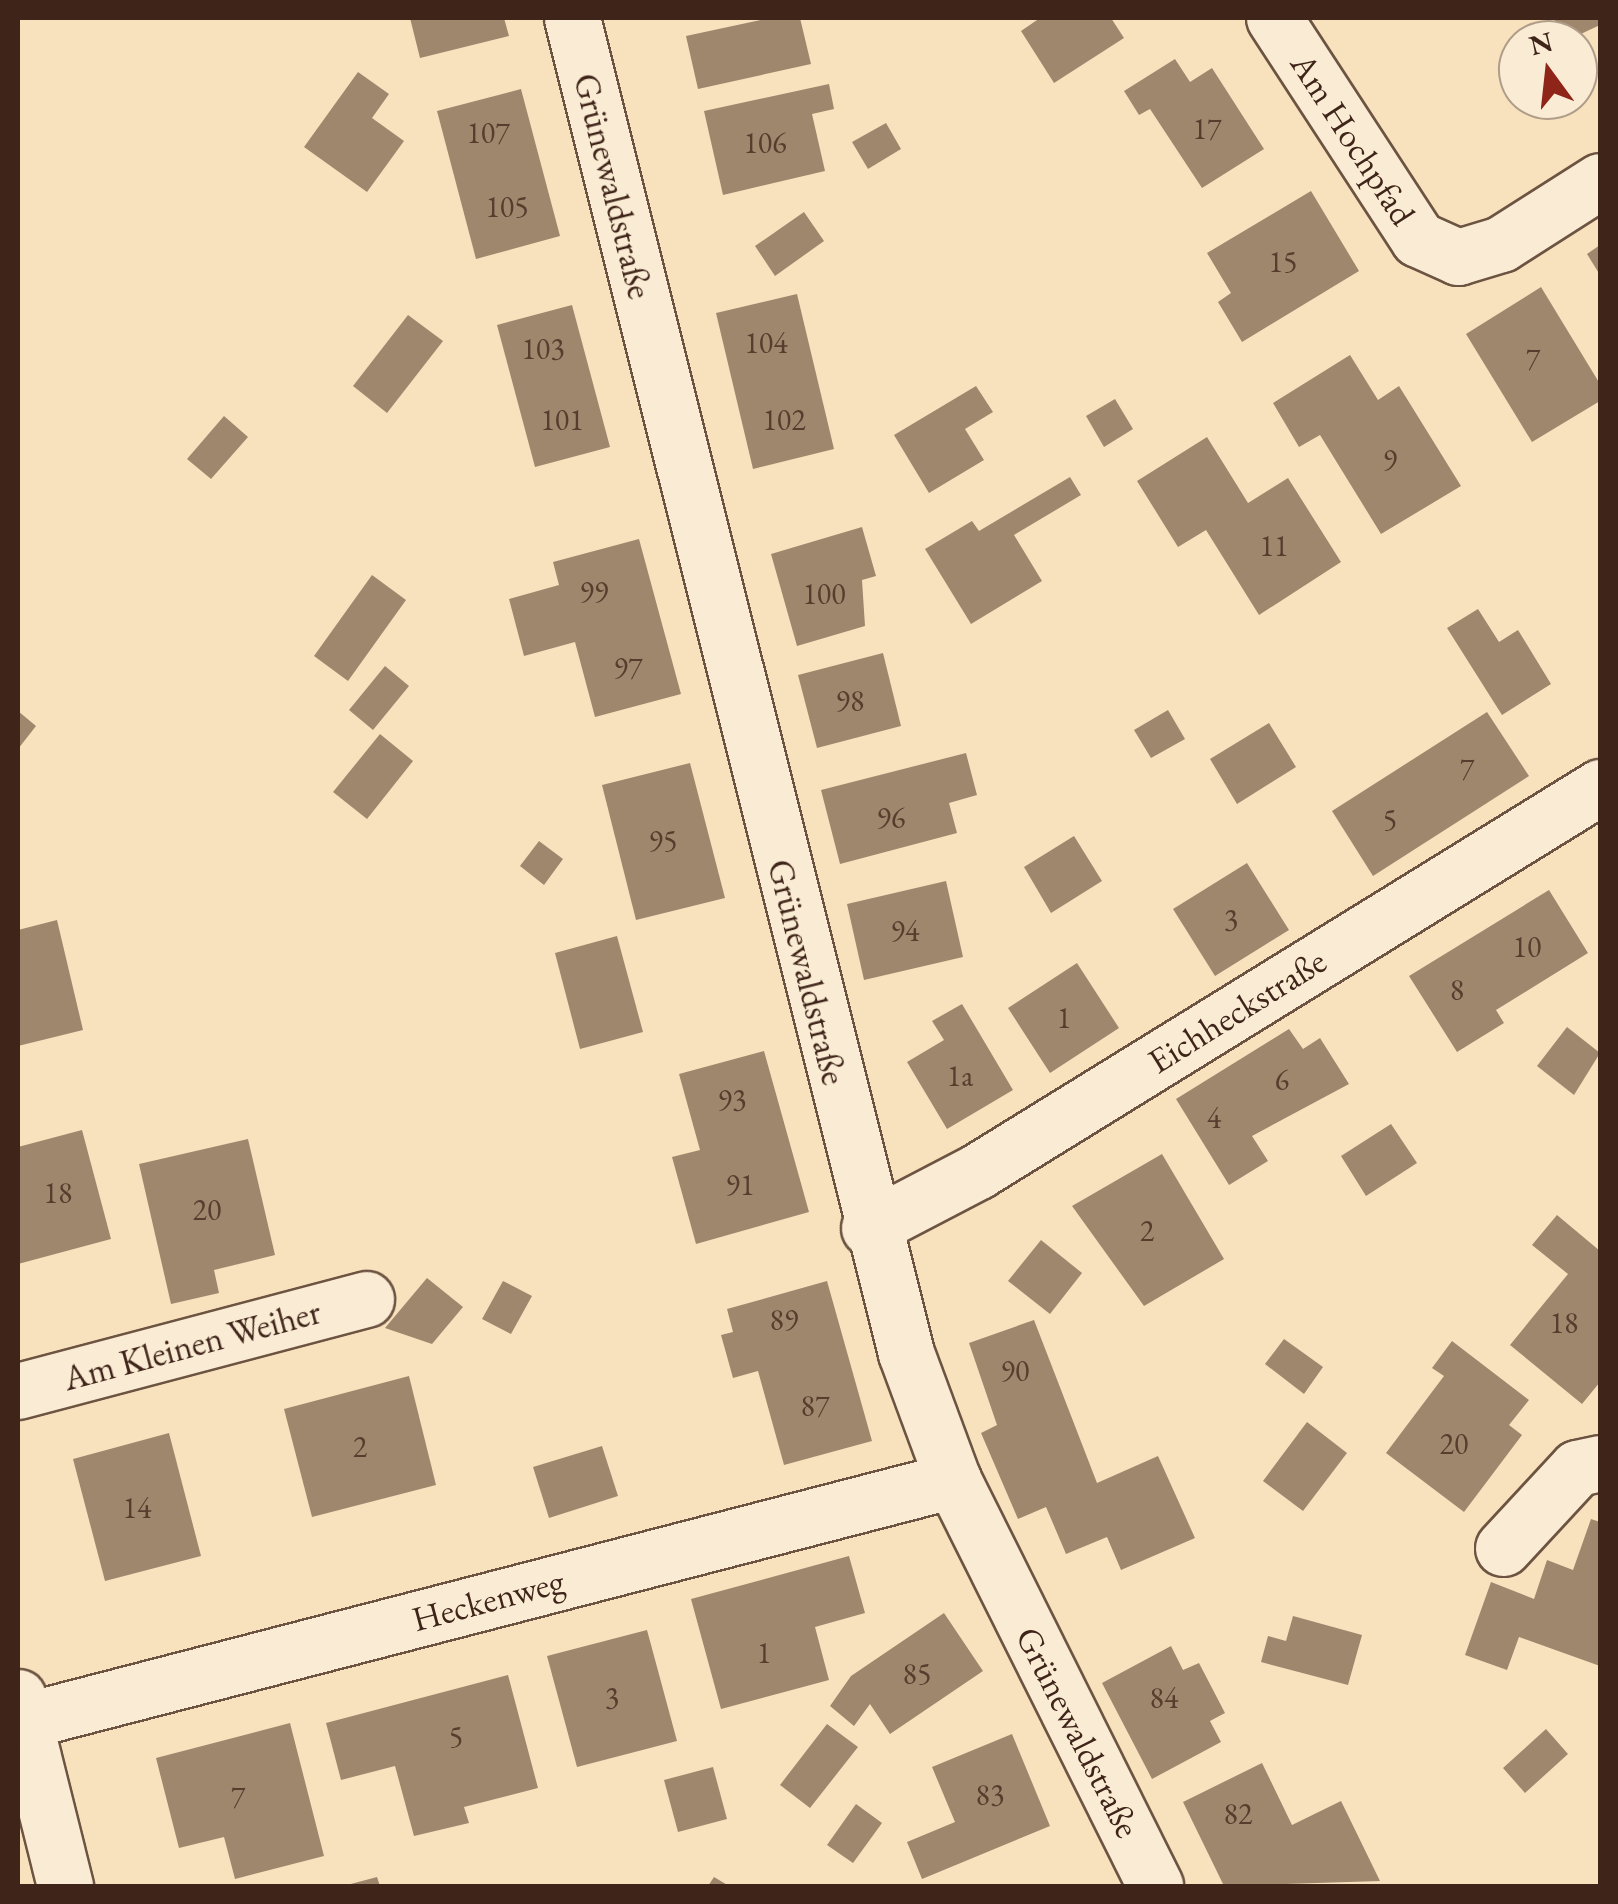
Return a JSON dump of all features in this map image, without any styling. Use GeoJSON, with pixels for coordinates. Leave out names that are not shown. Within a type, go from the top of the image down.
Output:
{"type":"FeatureCollection","features":[{"type":"Feature","properties":{"kind":"street","name":"Grünewaldstraße"},"geometry":{"type":"LineString","coordinates":[[572,18],[869,1228],[953,1480],[1155,1886]]}},
{"type":"Feature","properties":{"kind":"street","name":"Am Hochpfad"},"geometry":{"type":"LineString","coordinates":[[1274,18],[1418,239],[1458,257],[1501,244],[1600,181]]}},
{"type":"Feature","properties":{"kind":"street","name":"Eichheckstraße"},"geometry":{"type":"LineString","coordinates":[[869,1228],[978,1171],[1600,787]]}},
{"type":"Feature","properties":{"kind":"street","name":"Am Kleinen Weiher"},"geometry":{"type":"LineString","coordinates":[[18,1391],[366,1299]]}},
{"type":"Feature","properties":{"kind":"street"},"geometry":{"type":"LineString","coordinates":[[1504,1548],[1577,1468],[1600,1463]]}},
{"type":"Feature","properties":{"kind":"street","name":"Heckenweg"},"geometry":{"type":"LineString","coordinates":[[21,1709],[953,1480]]}},
{"type":"Feature","properties":{"kind":"street"},"geometry":{"type":"LineString","coordinates":[[21,1709],[64,1886]]}},
{"type":"Feature","properties":{"kind":"building"},"geometry":{"type":"Polygon","coordinates":[[[410,18],[504,18],[509,36],[420,58],[410,18]]]}},
{"type":"Feature","properties":{"kind":"building"},"geometry":{"type":"Polygon","coordinates":[[[770,18],[800,18],[811,64],[698,89],[686,36],[770,18]]]}},
{"type":"Feature","properties":{"kind":"building"},"geometry":{"type":"Polygon","coordinates":[[[1040,18],[1111,18],[1124,38],[1054,83],[1021,31],[1040,18]]]}},
{"type":"Feature","properties":{"kind":"building"},"geometry":{"type":"Polygon","coordinates":[[[1600,18],[1600,25],[1598,20],[1554,20],[1600,18]]]}},
{"type":"Feature","properties":{"kind":"building"},"geometry":{"type":"Polygon","coordinates":[[[1175,59],[1190,82],[1212,68],[1264,149],[1202,188],[1150,109],[1139,115],[1124,91],[1175,59]]]}},
{"type":"Feature","properties":{"kind":"building"},"geometry":{"type":"Polygon","coordinates":[[[358,72],[389,94],[372,118],[404,141],[367,192],[304,147],[358,72]]]}},
{"type":"Feature","properties":{"kind":"building"},"geometry":{"type":"Polygon","coordinates":[[[829,84],[834,109],[812,114],[825,171],[723,195],[704,111],[829,84]]]}},
{"type":"Feature","properties":{"kind":"building"},"geometry":{"type":"Polygon","coordinates":[[[521,89],[560,236],[476,259],[437,111],[521,89]]]}},
{"type":"Feature","properties":{"kind":"building"},"geometry":{"type":"Polygon","coordinates":[[[886,123],[901,149],[868,169],[852,142],[886,123]]]}},
{"type":"Feature","properties":{"kind":"building"},"geometry":{"type":"Polygon","coordinates":[[[1311,191],[1359,271],[1242,342],[1218,302],[1231,293],[1207,253],[1311,191]]]}},
{"type":"Feature","properties":{"kind":"building"},"geometry":{"type":"Polygon","coordinates":[[[804,212],[824,241],[775,276],[755,246],[804,212]]]}},
{"type":"Feature","properties":{"kind":"building"},"geometry":{"type":"Polygon","coordinates":[[[1600,245],[1600,275],[1587,254],[1600,245]]]}},
{"type":"Feature","properties":{"kind":"building"},"geometry":{"type":"Polygon","coordinates":[[[1541,287],[1600,384],[1600,401],[1532,442],[1466,334],[1541,287]]]}},
{"type":"Feature","properties":{"kind":"building"},"geometry":{"type":"Polygon","coordinates":[[[797,294],[834,449],[753,469],[716,313],[797,294]]]}},
{"type":"Feature","properties":{"kind":"building"},"geometry":{"type":"Polygon","coordinates":[[[572,305],[610,447],[535,467],[497,325],[572,305]]]}},
{"type":"Feature","properties":{"kind":"building"},"geometry":{"type":"Polygon","coordinates":[[[408,315],[443,341],[387,413],[353,386],[408,315]]]}},
{"type":"Feature","properties":{"kind":"building"},"geometry":{"type":"Polygon","coordinates":[[[1350,355],[1378,400],[1399,386],[1461,486],[1381,534],[1320,435],[1299,447],[1273,403],[1350,355]]]}},
{"type":"Feature","properties":{"kind":"building"},"geometry":{"type":"Polygon","coordinates":[[[976,386],[993,412],[965,429],[984,460],[929,493],[894,435],[976,386]]]}},
{"type":"Feature","properties":{"kind":"building"},"geometry":{"type":"Polygon","coordinates":[[[1115,399],[1133,429],[1104,447],[1086,416],[1115,399]]]}},
{"type":"Feature","properties":{"kind":"building"},"geometry":{"type":"Polygon","coordinates":[[[224,416],[248,437],[211,479],[187,459],[224,416]]]}},
{"type":"Feature","properties":{"kind":"building"},"geometry":{"type":"Polygon","coordinates":[[[1207,437],[1248,503],[1288,478],[1341,562],[1259,615],[1206,530],[1178,547],[1137,481],[1207,437]]]}},
{"type":"Feature","properties":{"kind":"building"},"geometry":{"type":"Polygon","coordinates":[[[1070,477],[1081,495],[1014,535],[1042,581],[971,624],[925,549],[972,521],[979,531],[1070,477]]]}},
{"type":"Feature","properties":{"kind":"building"},"geometry":{"type":"Polygon","coordinates":[[[862,527],[876,576],[862,580],[865,626],[797,646],[771,554],[862,527]]]}},
{"type":"Feature","properties":{"kind":"building"},"geometry":{"type":"Polygon","coordinates":[[[639,539],[681,694],[595,717],[575,642],[524,656],[509,599],[559,585],[553,562],[639,539]]]}},
{"type":"Feature","properties":{"kind":"building"},"geometry":{"type":"Polygon","coordinates":[[[372,575],[406,600],[348,681],[314,656],[372,575]]]}},
{"type":"Feature","properties":{"kind":"building"},"geometry":{"type":"Polygon","coordinates":[[[1478,609],[1499,642],[1518,630],[1551,684],[1502,715],[1447,628],[1478,609]]]}},
{"type":"Feature","properties":{"kind":"building"},"geometry":{"type":"Polygon","coordinates":[[[883,653],[901,726],[817,748],[798,675],[883,653]]]}},
{"type":"Feature","properties":{"kind":"building"},"geometry":{"type":"Polygon","coordinates":[[[385,666],[409,686],[373,730],[349,710],[385,666]]]}},
{"type":"Feature","properties":{"kind":"building"},"geometry":{"type":"Polygon","coordinates":[[[1168,710],[1185,739],[1151,758],[1134,730],[1168,710]]]}},
{"type":"Feature","properties":{"kind":"building"},"geometry":{"type":"Polygon","coordinates":[[[18,711],[36,726],[18,749],[18,711]]]}},
{"type":"Feature","properties":{"kind":"building"},"geometry":{"type":"Polygon","coordinates":[[[1487,712],[1529,776],[1373,876],[1332,811],[1487,712]]]}},
{"type":"Feature","properties":{"kind":"building"},"geometry":{"type":"Polygon","coordinates":[[[1269,723],[1296,767],[1237,804],[1210,759],[1269,723]]]}},
{"type":"Feature","properties":{"kind":"building"},"geometry":{"type":"Polygon","coordinates":[[[380,734],[413,761],[367,819],[333,792],[380,734]]]}},
{"type":"Feature","properties":{"kind":"building"},"geometry":{"type":"Polygon","coordinates":[[[966,753],[977,795],[949,803],[957,833],[840,864],[821,790],[966,753]]]}},
{"type":"Feature","properties":{"kind":"building"},"geometry":{"type":"Polygon","coordinates":[[[690,763],[725,898],[636,920],[602,785],[690,763]]]}},
{"type":"Feature","properties":{"kind":"building"},"geometry":{"type":"Polygon","coordinates":[[[1074,836],[1102,881],[1051,913],[1024,867],[1074,836]]]}},
{"type":"Feature","properties":{"kind":"building"},"geometry":{"type":"Polygon","coordinates":[[[539,841],[563,859],[544,885],[520,866],[539,841]]]}},
{"type":"Feature","properties":{"kind":"building"},"geometry":{"type":"Polygon","coordinates":[[[1247,863],[1289,930],[1215,976],[1173,909],[1247,863]]]}},
{"type":"Feature","properties":{"kind":"building"},"geometry":{"type":"Polygon","coordinates":[[[946,881],[963,957],[864,980],[847,904],[946,881]]]}},
{"type":"Feature","properties":{"kind":"building"},"geometry":{"type":"Polygon","coordinates":[[[1549,890],[1588,953],[1496,1010],[1504,1023],[1457,1052],[1409,976],[1549,890]]]}},
{"type":"Feature","properties":{"kind":"building"},"geometry":{"type":"Polygon","coordinates":[[[57,920],[83,1030],[18,1046],[18,930],[57,920]]]}},
{"type":"Feature","properties":{"kind":"building"},"geometry":{"type":"Polygon","coordinates":[[[617,936],[643,1032],[580,1049],[555,953],[617,936]]]}},
{"type":"Feature","properties":{"kind":"building"},"geometry":{"type":"Polygon","coordinates":[[[1077,963],[1119,1028],[1050,1073],[1008,1008],[1077,963]]]}},
{"type":"Feature","properties":{"kind":"building"},"geometry":{"type":"Polygon","coordinates":[[[962,1004],[1013,1090],[947,1129],[907,1062],[944,1040],[932,1021],[962,1004]]]}},
{"type":"Feature","properties":{"kind":"building"},"geometry":{"type":"Polygon","coordinates":[[[1567,1027],[1600,1053],[1574,1095],[1537,1066],[1567,1027]]]}},
{"type":"Feature","properties":{"kind":"building"},"geometry":{"type":"Polygon","coordinates":[[[1289,1029],[1303,1049],[1320,1038],[1349,1084],[1252,1136],[1268,1161],[1229,1185],[1176,1099],[1289,1029]]]}},
{"type":"Feature","properties":{"kind":"building"},"geometry":{"type":"Polygon","coordinates":[[[764,1051],[809,1212],[696,1244],[672,1157],[700,1150],[679,1074],[764,1051]]]}},
{"type":"Feature","properties":{"kind":"building"},"geometry":{"type":"Polygon","coordinates":[[[1391,1124],[1417,1163],[1366,1196],[1341,1156],[1391,1124]]]}},
{"type":"Feature","properties":{"kind":"building"},"geometry":{"type":"Polygon","coordinates":[[[82,1130],[111,1239],[18,1264],[18,1147],[82,1130]]]}},
{"type":"Feature","properties":{"kind":"building"},"geometry":{"type":"Polygon","coordinates":[[[248,1139],[275,1255],[214,1270],[219,1293],[171,1304],[139,1164],[248,1139]]]}},
{"type":"Feature","properties":{"kind":"building"},"geometry":{"type":"Polygon","coordinates":[[[1162,1154],[1224,1259],[1144,1306],[1072,1206],[1162,1154]]]}},
{"type":"Feature","properties":{"kind":"building"},"geometry":{"type":"Polygon","coordinates":[[[1557,1215],[1600,1251],[1600,1382],[1582,1404],[1510,1345],[1568,1274],[1532,1245],[1557,1215]]]}},
{"type":"Feature","properties":{"kind":"building"},"geometry":{"type":"Polygon","coordinates":[[[1041,1240],[1082,1273],[1050,1314],[1008,1281],[1041,1240]]]}},
{"type":"Feature","properties":{"kind":"building"},"geometry":{"type":"Polygon","coordinates":[[[427,1278],[463,1307],[432,1344],[385,1328],[427,1278]]]}},
{"type":"Feature","properties":{"kind":"building"},"geometry":{"type":"Polygon","coordinates":[[[503,1281],[532,1296],[511,1334],[482,1319],[503,1281]]]}},
{"type":"Feature","properties":{"kind":"building"},"geometry":{"type":"Polygon","coordinates":[[[827,1281],[872,1441],[784,1465],[758,1371],[733,1378],[721,1335],[733,1332],[727,1309],[827,1281]]]}},
{"type":"Feature","properties":{"kind":"building"},"geometry":{"type":"Polygon","coordinates":[[[1034,1320],[1097,1483],[1158,1456],[1195,1538],[1121,1570],[1107,1537],[1066,1554],[1046,1507],[1018,1519],[981,1433],[997,1425],[969,1343],[1034,1320]]]}},
{"type":"Feature","properties":{"kind":"building"},"geometry":{"type":"Polygon","coordinates":[[[1284,1339],[1323,1367],[1304,1394],[1265,1364],[1284,1339]]]}},
{"type":"Feature","properties":{"kind":"building"},"geometry":{"type":"Polygon","coordinates":[[[1452,1341],[1529,1400],[1509,1425],[1522,1435],[1464,1512],[1386,1453],[1444,1376],[1432,1368],[1452,1341]]]}},
{"type":"Feature","properties":{"kind":"building"},"geometry":{"type":"Polygon","coordinates":[[[409,1376],[436,1485],[312,1517],[284,1409],[409,1376]]]}},
{"type":"Feature","properties":{"kind":"building"},"geometry":{"type":"Polygon","coordinates":[[[1307,1422],[1347,1453],[1303,1511],[1263,1481],[1307,1422]]]}},
{"type":"Feature","properties":{"kind":"building"},"geometry":{"type":"Polygon","coordinates":[[[169,1433],[201,1556],[105,1581],[73,1459],[169,1433]]]}},
{"type":"Feature","properties":{"kind":"building"},"geometry":{"type":"Polygon","coordinates":[[[602,1446],[618,1496],[549,1518],[533,1467],[602,1446]]]}},
{"type":"Feature","properties":{"kind":"building"},"geometry":{"type":"Polygon","coordinates":[[[1591,1519],[1600,1522],[1600,1666],[1519,1637],[1507,1670],[1465,1655],[1491,1582],[1534,1599],[1547,1560],[1573,1570],[1591,1519]]]}},
{"type":"Feature","properties":{"kind":"building"},"geometry":{"type":"Polygon","coordinates":[[[849,1556],[865,1613],[815,1627],[829,1680],[721,1709],[691,1599],[849,1556]]]}},
{"type":"Feature","properties":{"kind":"building"},"geometry":{"type":"Polygon","coordinates":[[[944,1613],[983,1671],[890,1734],[870,1704],[854,1726],[830,1706],[851,1676],[944,1613]]]}},
{"type":"Feature","properties":{"kind":"building"},"geometry":{"type":"Polygon","coordinates":[[[1293,1616],[1362,1635],[1348,1685],[1261,1662],[1268,1636],[1286,1641],[1293,1616]]]}},
{"type":"Feature","properties":{"kind":"building"},"geometry":{"type":"Polygon","coordinates":[[[647,1630],[677,1741],[577,1767],[547,1656],[647,1630]]]}},
{"type":"Feature","properties":{"kind":"building"},"geometry":{"type":"Polygon","coordinates":[[[1171,1646],[1183,1670],[1199,1663],[1225,1713],[1210,1721],[1221,1742],[1152,1779],[1102,1683],[1171,1646]]]}},
{"type":"Feature","properties":{"kind":"building"},"geometry":{"type":"Polygon","coordinates":[[[508,1675],[538,1788],[464,1807],[469,1823],[414,1836],[395,1766],[341,1780],[326,1723],[508,1675]]]}},
{"type":"Feature","properties":{"kind":"building"},"geometry":{"type":"Polygon","coordinates":[[[290,1723],[324,1856],[235,1879],[224,1837],[179,1848],[156,1758],[290,1723]]]}},
{"type":"Feature","properties":{"kind":"building"},"geometry":{"type":"Polygon","coordinates":[[[827,1724],[858,1747],[810,1808],[780,1785],[827,1724]]]}},
{"type":"Feature","properties":{"kind":"building"},"geometry":{"type":"Polygon","coordinates":[[[1546,1729],[1568,1754],[1525,1793],[1503,1768],[1546,1729]]]}},
{"type":"Feature","properties":{"kind":"building"},"geometry":{"type":"Polygon","coordinates":[[[1012,1734],[1050,1826],[922,1879],[907,1842],[955,1822],[932,1767],[1012,1734]]]}},
{"type":"Feature","properties":{"kind":"building"},"geometry":{"type":"Polygon","coordinates":[[[1262,1763],[1292,1825],[1341,1801],[1380,1881],[1224,1886],[1183,1802],[1262,1763]]]}},
{"type":"Feature","properties":{"kind":"building"},"geometry":{"type":"Polygon","coordinates":[[[713,1767],[727,1819],[678,1832],[664,1780],[713,1767]]]}},
{"type":"Feature","properties":{"kind":"building"},"geometry":{"type":"Polygon","coordinates":[[[856,1804],[882,1823],[853,1863],[827,1845],[856,1804]]]}},
{"type":"Feature","properties":{"kind":"building"},"geometry":{"type":"Polygon","coordinates":[[[377,1877],[380,1886],[347,1886],[347,1885],[377,1877]]]}},
{"type":"Feature","properties":{"kind":"building"},"geometry":{"type":"Polygon","coordinates":[[[714,1877],[729,1886],[708,1886],[714,1877]]]}}]}
